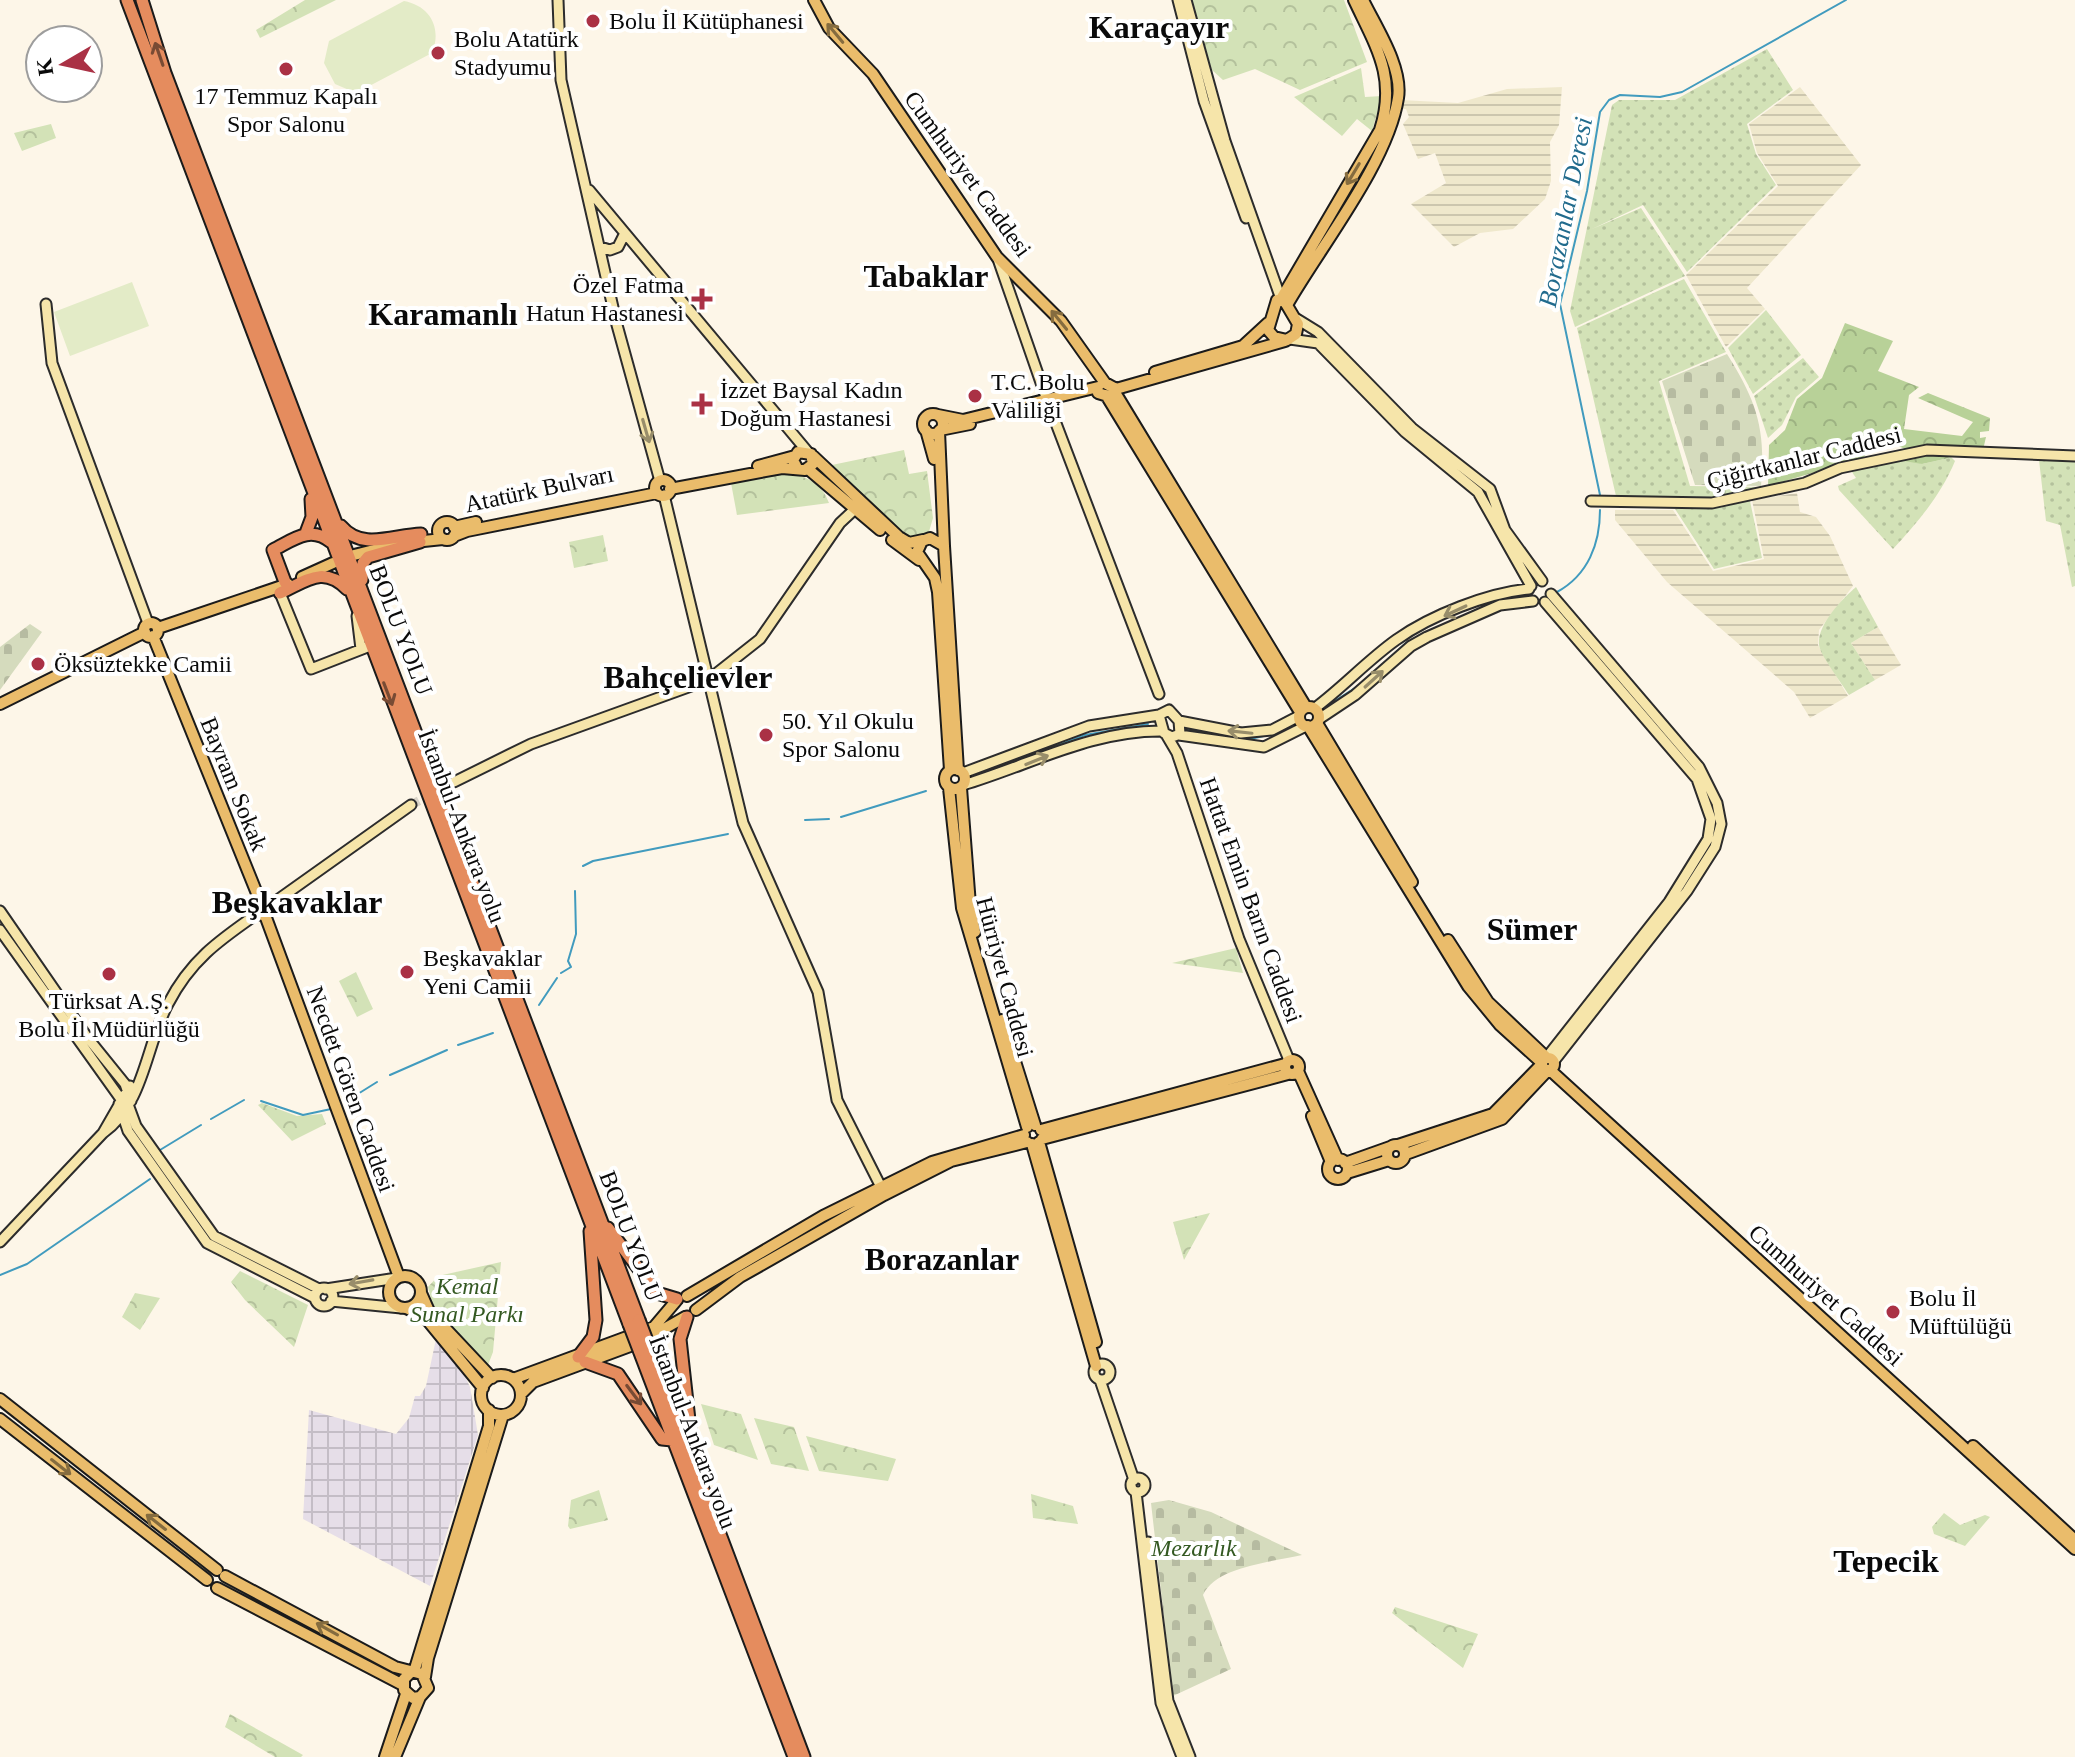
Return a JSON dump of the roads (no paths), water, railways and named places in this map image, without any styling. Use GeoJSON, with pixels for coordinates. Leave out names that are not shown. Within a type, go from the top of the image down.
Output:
{"type":"FeatureCollection","features":[{"type":"Feature","properties":{"kind":"highway","name":"İstanbul-Ankara yolu"},"geometry":{"type":"LineString","coordinates":[[127,0],[331,542],[356,590],[356,608],[366,648],[594,1218]]}},
{"type":"Feature","properties":{"kind":"highway","name":"BOLU YOLU"},"geometry":{"type":"LineString","coordinates":[[142,0],[165,73],[335,519],[356,590],[634,1322]]}},
{"type":"Feature","properties":{"kind":"highway"},"geometry":{"type":"LineString","coordinates":[[306,533],[312,517],[311,489]]}},
{"type":"Feature","properties":{"kind":"highway"},"geometry":{"type":"LineString","coordinates":[[335,519],[350,536],[359,540],[420,538]]}},
{"type":"Feature","properties":{"kind":"highway"},"geometry":{"type":"LineString","coordinates":[[331,542],[319,534],[306,533],[273,550],[281,587],[327,575],[356,590],[368,557],[420,538]]}},
{"type":"Feature","properties":{"kind":"highway"},"geometry":{"type":"LineString","coordinates":[[594,1218],[657,1293],[680,1299]]}},
{"type":"Feature","properties":{"kind":"highway"},"geometry":{"type":"LineString","coordinates":[[594,1218],[596,1320],[593,1337],[581,1360],[618,1374],[662,1439],[672,1440]]}},
{"type":"Feature","properties":{"kind":"highway"},"geometry":{"type":"LineString","coordinates":[[689,1315],[680,1339],[694,1467]]}},
{"type":"Feature","properties":{"kind":"highway","name":"İstanbul-Ankara yolu"},"geometry":{"type":"LineString","coordinates":[[634,1322],[672,1440],[794,1757]]}},
{"type":"Feature","properties":{"kind":"highway"},"geometry":{"type":"LineString","coordinates":[[643,1346],[694,1467],[804,1757]]}},
{"type":"Feature","properties":{"kind":"main road"},"geometry":{"type":"LineString","coordinates":[[558,0],[561,80],[743,823],[818,992],[837,1100],[881,1187]]}},
{"type":"Feature","properties":{"kind":"main road","name":"Cumhuriyet Caddesi"},"geometry":{"type":"LineString","coordinates":[[814,0],[829,28],[863,60],[997,257],[1061,321],[1107,389],[1278,660],[1370,828],[1482,1006],[2075,1540]]}},
{"type":"Feature","properties":{"kind":"main road"},"geometry":{"type":"LineString","coordinates":[[1178,0],[1218,144],[1272,288],[1281,302],[1297,319],[1318,332],[1412,428],[1490,489],[1505,530],[1542,581],[1549,585],[1548,598],[1697,779],[1711,819],[1708,839],[1669,902],[1502,1119],[1406,1154],[1399,1163],[1389,1160],[1340,1164]]}},
{"type":"Feature","properties":{"kind":"main road"},"geometry":{"type":"LineString","coordinates":[[1186,0],[1225,141],[1281,302]]}},
{"type":"Feature","properties":{"kind":"main road"},"geometry":{"type":"LineString","coordinates":[[1107,389],[1243,346],[1268,323],[1380,130],[1385,112],[1387,77],[1354,0]]}},
{"type":"Feature","properties":{"kind":"main road"},"geometry":{"type":"LineString","coordinates":[[1281,302],[1308,270],[1368,172],[1389,129],[1399,96],[1387,50],[1363,0]]}},
{"type":"Feature","properties":{"kind":"main road"},"geometry":{"type":"LineString","coordinates":[[586,186],[774,409],[803,454],[899,537],[914,543],[927,538]]}},
{"type":"Feature","properties":{"kind":"main road"},"geometry":{"type":"LineString","coordinates":[[589,201],[601,204]]}},
{"type":"Feature","properties":{"kind":"main road"},"geometry":{"type":"LineString","coordinates":[[600,247],[610,250],[618,247],[625,233]]}},
{"type":"Feature","properties":{"kind":"main road"},"geometry":{"type":"LineString","coordinates":[[997,257],[1172,735]]}},
{"type":"Feature","properties":{"kind":"main road","name":"Bayram Sokak"},"geometry":{"type":"LineString","coordinates":[[46,304],[52,363],[151,630],[263,909]]}},
{"type":"Feature","properties":{"kind":"main road"},"geometry":{"type":"LineString","coordinates":[[921,562],[917,548],[938,522],[934,465],[926,417],[938,415],[963,420],[1107,389],[1287,340],[1298,330],[1297,319]]}},
{"type":"Feature","properties":{"kind":"main road"},"geometry":{"type":"LineString","coordinates":[[1268,323],[1274,337],[1318,343],[1405,432],[1478,492],[1530,588],[1533,601]]}},
{"type":"Feature","properties":{"kind":"main road","name":"Cumhuriyet Caddesi"},"geometry":{"type":"LineString","coordinates":[[1107,389],[1481,992],[1548,1063],[2075,1549]]}},
{"type":"Feature","properties":{"kind":"main road"},"geometry":{"type":"LineString","coordinates":[[926,430],[940,431],[1048,402]]}},
{"type":"Feature","properties":{"kind":"main road"},"geometry":{"type":"LineString","coordinates":[[938,415],[943,422],[940,431],[944,551],[958,787]]}},
{"type":"Feature","properties":{"kind":"main road","name":"Çiğirtkanlar Caddesi"},"geometry":{"type":"LineString","coordinates":[[1591,501],[1712,503],[1805,483],[1840,468],[1927,450],[2075,456]]}},
{"type":"Feature","properties":{"kind":"main road"},"geometry":{"type":"LineString","coordinates":[[663,488],[803,454]]}},
{"type":"Feature","properties":{"kind":"main road"},"geometry":{"type":"LineString","coordinates":[[802,468],[803,454]]}},
{"type":"Feature","properties":{"kind":"main road"},"geometry":{"type":"LineString","coordinates":[[802,468],[803,454]]}},
{"type":"Feature","properties":{"kind":"main road"},"geometry":{"type":"LineString","coordinates":[[663,488],[802,468],[921,562],[935,578],[938,592],[957,771]]}},
{"type":"Feature","properties":{"kind":"main road","name":"Atatürk Bulvarı"},"geometry":{"type":"LineString","coordinates":[[447,533],[632,491],[663,488]]}},
{"type":"Feature","properties":{"kind":"main road","name":"Atatürk Bulvarı"},"geometry":{"type":"LineString","coordinates":[[447,533],[663,488]]}},
{"type":"Feature","properties":{"kind":"main road"},"geometry":{"type":"LineString","coordinates":[[454,782],[531,744],[708,680],[760,639],[850,506]]}},
{"type":"Feature","properties":{"kind":"main road"},"geometry":{"type":"LineString","coordinates":[[354,554],[447,533]]}},
{"type":"Feature","properties":{"kind":"main road"},"geometry":{"type":"LineString","coordinates":[[927,538],[944,551]]}},
{"type":"Feature","properties":{"kind":"main road"},"geometry":{"type":"LineString","coordinates":[[921,562],[935,565],[944,551]]}},
{"type":"Feature","properties":{"kind":"main road"},"geometry":{"type":"LineString","coordinates":[[0,704],[151,630],[281,587],[333,562]]}},
{"type":"Feature","properties":{"kind":"main road"},"geometry":{"type":"LineString","coordinates":[[958,787],[1124,731],[1264,747],[1309,717],[1396,639],[1486,596],[1530,588],[1542,581]]}},
{"type":"Feature","properties":{"kind":"main road"},"geometry":{"type":"LineString","coordinates":[[281,587],[311,669],[366,648]]}},
{"type":"Feature","properties":{"kind":"main road"},"geometry":{"type":"LineString","coordinates":[[958,787],[945,778],[957,771],[1089,726],[1162,712],[1179,721],[1251,734],[1272,730],[1355,695],[1411,646],[1427,637],[1500,605],[1548,598]]}},
{"type":"Feature","properties":{"kind":"main road"},"geometry":{"type":"LineString","coordinates":[[1172,735],[1179,721]]}},
{"type":"Feature","properties":{"kind":"main road","name":"Hattat Emin Barın Caddesi"},"geometry":{"type":"LineString","coordinates":[[1172,735],[1239,939],[1291,1069],[1340,1164]]}},
{"type":"Feature","properties":{"kind":"main road","name":"Hürriyet Caddesi"},"geometry":{"type":"LineString","coordinates":[[958,787],[962,908],[1033,1135],[1099,1365]]}},
{"type":"Feature","properties":{"kind":"main road"},"geometry":{"type":"LineString","coordinates":[[0,1242],[103,1133],[125,1102],[167,1005],[195,961],[411,805]]}},
{"type":"Feature","properties":{"kind":"main road","name":"Necdet Gören Caddesi"},"geometry":{"type":"LineString","coordinates":[[263,909],[398,1277]]}},
{"type":"Feature","properties":{"kind":"main road"},"geometry":{"type":"LineString","coordinates":[[0,911],[87,1037],[128,1090]]}},
{"type":"Feature","properties":{"kind":"main road"},"geometry":{"type":"LineString","coordinates":[[0,930],[125,1102],[136,1126],[209,1231],[231,1247],[320,1292],[398,1277],[414,1279],[429,1311],[492,1378]]}},
{"type":"Feature","properties":{"kind":"main road"},"geometry":{"type":"LineString","coordinates":[[1340,1164],[1493,1114],[1548,1063]]}},
{"type":"Feature","properties":{"kind":"main road"},"geometry":{"type":"LineString","coordinates":[[395,1757],[420,1697],[428,1688],[425,1677],[432,1643],[503,1415],[517,1407],[521,1394],[530,1383],[654,1327],[680,1299],[823,1216],[947,1156],[1291,1069]]}},
{"type":"Feature","properties":{"kind":"main road"},"geometry":{"type":"LineString","coordinates":[[121,1079],[139,1074]]}},
{"type":"Feature","properties":{"kind":"main road"},"geometry":{"type":"LineString","coordinates":[[139,1074],[128,1090],[125,1102],[123,1116],[128,1131],[207,1243],[320,1292],[332,1294],[331,1301]]}},
{"type":"Feature","properties":{"kind":"main road"},"geometry":{"type":"LineString","coordinates":[[103,1133],[123,1116]]}},
{"type":"Feature","properties":{"kind":"main road"},"geometry":{"type":"LineString","coordinates":[[112,1127],[128,1131]]}},
{"type":"Feature","properties":{"kind":"main road"},"geometry":{"type":"LineString","coordinates":[[385,1757],[404,1689],[421,1651],[489,1426],[489,1410],[482,1399],[483,1388],[492,1378],[501,1375],[513,1379],[643,1346],[708,1299],[794,1245],[951,1161],[1033,1135]]}},
{"type":"Feature","properties":{"kind":"main road"},"geometry":{"type":"LineString","coordinates":[[1394,1146],[1406,1154]]}},
{"type":"Feature","properties":{"kind":"main road"},"geometry":{"type":"LineString","coordinates":[[1389,1160],[1394,1146]]}},
{"type":"Feature","properties":{"kind":"main road"},"geometry":{"type":"LineString","coordinates":[[398,1277],[390,1284],[389,1295],[403,1308]]}},
{"type":"Feature","properties":{"kind":"main road"},"geometry":{"type":"LineString","coordinates":[[700,1289],[708,1299]]}},
{"type":"Feature","properties":{"kind":"main road"},"geometry":{"type":"LineString","coordinates":[[320,1292],[323,1306],[331,1301],[403,1308],[424,1316],[483,1388]]}},
{"type":"Feature","properties":{"kind":"main road"},"geometry":{"type":"LineString","coordinates":[[403,1308],[414,1305],[421,1293]]}},
{"type":"Feature","properties":{"kind":"main road"},"geometry":{"type":"LineString","coordinates":[[680,1299],[676,1312],[689,1315]]}},
{"type":"Feature","properties":{"kind":"main road"},"geometry":{"type":"LineString","coordinates":[[680,1299],[695,1301],[689,1315]]}},
{"type":"Feature","properties":{"kind":"main road"},"geometry":{"type":"LineString","coordinates":[[1099,1365],[1094,1375],[1103,1379],[1137,1478],[1168,1701],[1190,1757]]}},
{"type":"Feature","properties":{"kind":"main road"},"geometry":{"type":"LineString","coordinates":[[513,1379],[521,1394]]}},
{"type":"Feature","properties":{"kind":"main road"},"geometry":{"type":"LineString","coordinates":[[0,1399],[221,1573],[395,1667],[425,1677]]}},
{"type":"Feature","properties":{"kind":"main road"},"geometry":{"type":"LineString","coordinates":[[489,1410],[503,1415]]}},
{"type":"Feature","properties":{"kind":"main road"},"geometry":{"type":"LineString","coordinates":[[0,1419],[217,1588],[420,1697]]}},
{"type":"Feature","properties":{"kind":"main road"},"geometry":{"type":"LineString","coordinates":[[1139,1492],[1161,1703],[1182,1757]]}},
{"type":"Feature","properties":{"kind":"main road"},"geometry":{"type":"LineString","coordinates":[[207,1580],[210,1573],[221,1573]]}},
{"type":"Feature","properties":{"kind":"main road"},"geometry":{"type":"LineString","coordinates":[[217,1588],[224,1584],[221,1573]]}},
{"type":"Feature","properties":{"kind":"main road"},"geometry":{"type":"LineString","coordinates":[[395,1667],[412,1662],[421,1651]]}},
{"type":"Feature","properties":{"kind":"waterway","name":"Borazanlar Deresi"},"geometry":{"type":"LineString","coordinates":[[1600,495],[1560,304],[1587,191],[1600,112],[1609,100],[1620,95],[1660,97],[1682,92],[1846,0]]}},
{"type":"Feature","properties":{"kind":"waterway","name":"Borazanlar Deresi"},"geometry":{"type":"LineString","coordinates":[[1557,592],[1577,577],[1590,557],[1598,535],[1600,510]]}},
{"type":"Feature","properties":{"kind":"waterway","name":"Borazanlar Deresi"},"geometry":{"type":"LineString","coordinates":[[1446,624],[1498,600],[1528,596]]}},
{"type":"Feature","properties":{"kind":"waterway","name":"Borazanlar Deresi"},"geometry":{"type":"LineString","coordinates":[[1321,710],[1361,684],[1406,643],[1426,633]]}},
{"type":"Feature","properties":{"kind":"waterway","name":"Borazanlar Deresi"},"geometry":{"type":"LineString","coordinates":[[978,776],[1085,735],[1148,724]]}},
{"type":"Feature","properties":{"kind":"waterway","name":"Borazanlar Deresi"},"geometry":{"type":"LineString","coordinates":[[1186,729],[1250,739],[1287,731]]}},
{"type":"Feature","properties":{"kind":"waterway","name":"Borazanlar Deresi"},"geometry":{"type":"LineString","coordinates":[[841,817],[926,791]]}},
{"type":"Feature","properties":{"kind":"waterway","name":"Borazanlar Deresi"},"geometry":{"type":"LineString","coordinates":[[805,820],[829,819]]}},
{"type":"Feature","properties":{"kind":"waterway","name":"Borazanlar Deresi"},"geometry":{"type":"LineString","coordinates":[[583,866],[593,861],[728,834]]}},
{"type":"Feature","properties":{"kind":"waterway","name":"Borazanlar Deresi"},"geometry":{"type":"LineString","coordinates":[[561,973],[571,967],[568,961],[576,934],[575,891]]}},
{"type":"Feature","properties":{"kind":"waterway","name":"Borazanlar Deresi"},"geometry":{"type":"LineString","coordinates":[[539,1005],[557,978]]}},
{"type":"Feature","properties":{"kind":"waterway","name":"Borazanlar Deresi"},"geometry":{"type":"LineString","coordinates":[[458,1045],[493,1033]]}},
{"type":"Feature","properties":{"kind":"waterway","name":"Borazanlar Deresi"},"geometry":{"type":"LineString","coordinates":[[390,1075],[447,1050]]}},
{"type":"Feature","properties":{"kind":"waterway","name":"Borazanlar Deresi"},"geometry":{"type":"LineString","coordinates":[[345,1102],[377,1082]]}},
{"type":"Feature","properties":{"kind":"waterway","name":"Borazanlar Deresi"},"geometry":{"type":"LineString","coordinates":[[211,1119],[244,1100]]}},
{"type":"Feature","properties":{"kind":"waterway","name":"Borazanlar Deresi"},"geometry":{"type":"LineString","coordinates":[[261,1101],[303,1115],[331,1109]]}},
{"type":"Feature","properties":{"kind":"waterway","name":"Borazanlar Deresi"},"geometry":{"type":"LineString","coordinates":[[160,1150],[201,1125]]}},
{"type":"Feature","properties":{"kind":"waterway","name":"Borazanlar Deresi"},"geometry":{"type":"LineString","coordinates":[[0,1275],[27,1264],[150,1179]]}},
{"type":"Feature","properties":{"kind":"tunnel"},"geometry":{"type":"LineString","coordinates":[[411,805],[454,782]]}},
{"type":"Feature","properties":{"kind":"place","name":"Bolu İl Kütüphanesi"},"geometry":{"type":"Point","coordinates":[593,21]}},
{"type":"Feature","properties":{"kind":"place","name":"Bolu Atatürk Stadyumu"},"geometry":{"type":"Point","coordinates":[438,53]}},
{"type":"Feature","properties":{"kind":"place","name":"17 Temmuz Kapalı Spor Salonu"},"geometry":{"type":"Point","coordinates":[286,69]}},
{"type":"Feature","properties":{"kind":"place","name":"Özel Fatma Hatun Hastanesi"},"geometry":{"type":"Point","coordinates":[702,299]}},
{"type":"Feature","properties":{"kind":"place","name":"T.C. Bolu Valiliği"},"geometry":{"type":"Point","coordinates":[975,396]}},
{"type":"Feature","properties":{"kind":"place","name":"İzzet Baysal Kadın Doğum Hastanesi"},"geometry":{"type":"Point","coordinates":[702,404]}},
{"type":"Feature","properties":{"kind":"place","name":"Öksüztekke Camii"},"geometry":{"type":"Point","coordinates":[38,664]}},
{"type":"Feature","properties":{"kind":"place","name":"50. Yıl Okulu Spor Salonu"},"geometry":{"type":"Point","coordinates":[766,735]}},
{"type":"Feature","properties":{"kind":"place","name":"Beşkavaklar Yeni Camii"},"geometry":{"type":"Point","coordinates":[407,972]}},
{"type":"Feature","properties":{"kind":"place","name":"Türksat A.Ş. Bolu İl Müdürlüğü"},"geometry":{"type":"Point","coordinates":[109,974]}},
{"type":"Feature","properties":{"kind":"place","name":"Bolu İl Müftülüğü"},"geometry":{"type":"Point","coordinates":[1893,1312]}},
{"type":"Feature","properties":{"kind":"district","name":"Karaçayır"},"geometry":{"type":"Point","coordinates":[1159,27]}},
{"type":"Feature","properties":{"kind":"district","name":"Tabaklar"},"geometry":{"type":"Point","coordinates":[926,276]}},
{"type":"Feature","properties":{"kind":"district","name":"Karamanlı"},"geometry":{"type":"Point","coordinates":[443,314]}},
{"type":"Feature","properties":{"kind":"district","name":"Bahçelievler"},"geometry":{"type":"Point","coordinates":[688,677]}},
{"type":"Feature","properties":{"kind":"district","name":"Beşkavaklar"},"geometry":{"type":"Point","coordinates":[297,902]}},
{"type":"Feature","properties":{"kind":"district","name":"Sümer"},"geometry":{"type":"Point","coordinates":[1532,929]}},
{"type":"Feature","properties":{"kind":"district","name":"Borazanlar"},"geometry":{"type":"Point","coordinates":[942,1259]}},
{"type":"Feature","properties":{"kind":"district","name":"Tepecik"},"geometry":{"type":"Point","coordinates":[1886,1561]}},
{"type":"Feature","properties":{"kind":"park label","name":"Kemal Sunal Parkı"},"geometry":{"type":"Point","coordinates":[467,1300]}},
{"type":"Feature","properties":{"kind":"park label","name":"Mezarlık"},"geometry":{"type":"Point","coordinates":[1194,1548]}}]}
